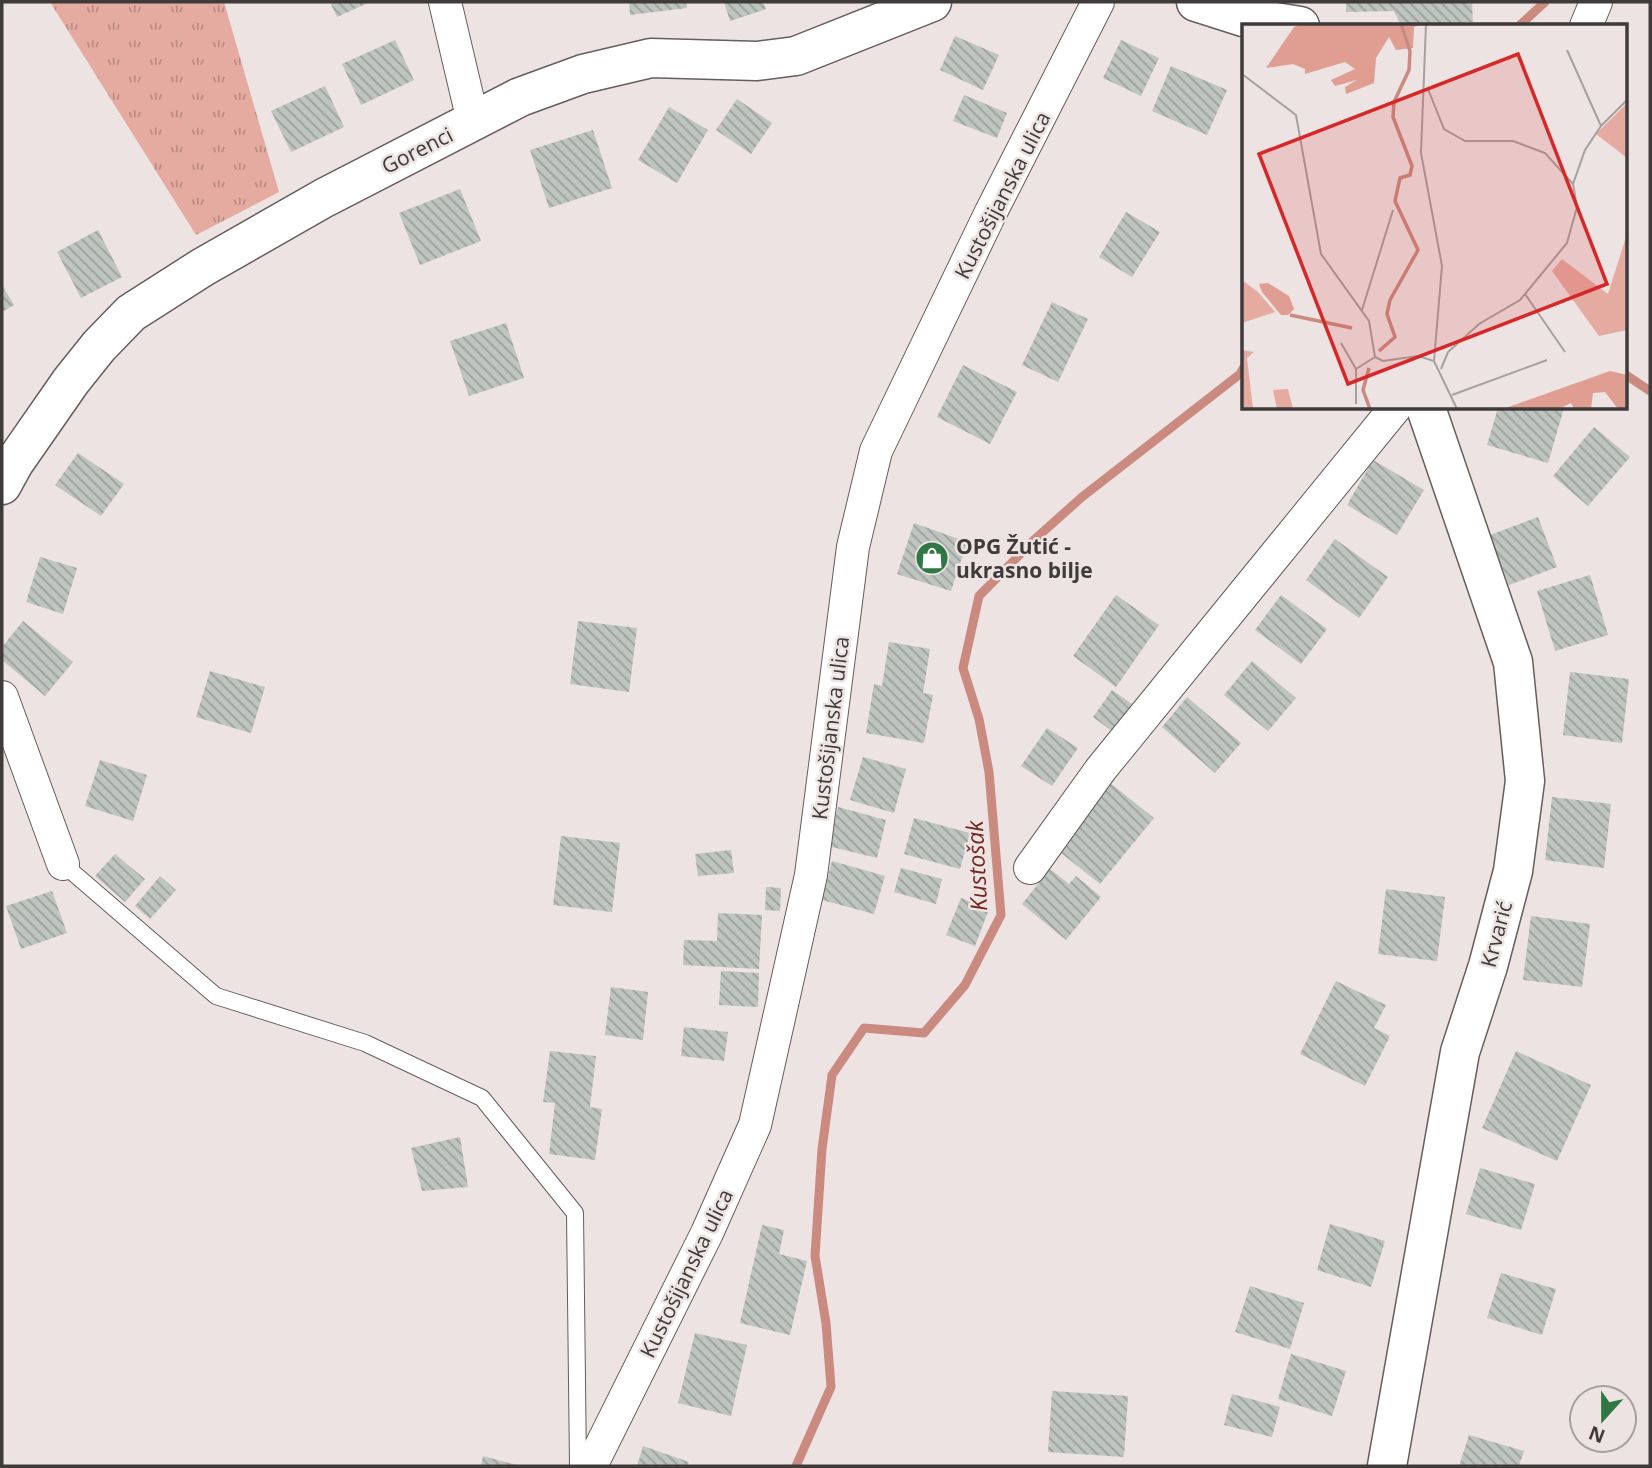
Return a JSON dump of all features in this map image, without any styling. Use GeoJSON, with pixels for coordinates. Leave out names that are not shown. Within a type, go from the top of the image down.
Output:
{"type":"FeatureCollection","features":[{"type":"Feature","properties":{"kind":"street"},"geometry":{"type":"LineString","coordinates":[[445,2],[473,121]]}},
{"type":"Feature","properties":{"kind":"street","name":"Gorenci"},"geometry":{"type":"LineString","coordinates":[[2,485],[26,444],[71,381],[99,346],[131,313],[246,242],[324,198],[520,97],[583,74],[651,58],[757,61],[796,56],[932,2]]}},
{"type":"Feature","properties":{"kind":"street","name":"Kustošijanska ulica"},"geometry":{"type":"LineString","coordinates":[[591,1466],[707,1233],[755,1125],[811,875],[853,547],[876,452],[990,214],[1098,2]]}},
{"type":"Feature","properties":{"kind":"street"},"geometry":{"type":"LineString","coordinates":[[1196,2],[1243,18],[1286,24]]}},
{"type":"Feature","properties":{"kind":"street"},"geometry":{"type":"LineString","coordinates":[[1588,24],[1596,2]]}},
{"type":"Feature","properties":{"kind":"street"},"geometry":{"type":"LineString","coordinates":[[1030,868],[1101,769],[1393,410]]}},
{"type":"Feature","properties":{"kind":"street","name":"Krvarić"},"geometry":{"type":"LineString","coordinates":[[1387,1466],[1460,1052],[1488,966],[1513,871],[1525,781],[1513,662],[1427,410]]}},
{"type":"Feature","properties":{"kind":"street"},"geometry":{"type":"LineString","coordinates":[[2,698],[62,864]]}},
{"type":"Feature","properties":{"kind":"lane"},"geometry":{"type":"LineString","coordinates":[[62,864],[216,996],[365,1043],[482,1098],[575,1213],[578,1466]]}},
{"type":"Feature","properties":{"kind":"green space"},"geometry":{"type":"Polygon","coordinates":[[[50,2],[224,2],[279,192],[196,235],[50,2]]]}},
{"type":"Feature","properties":{"kind":"building"},"geometry":{"type":"Polygon","coordinates":[[[330,2],[370,2],[337,17],[330,2]]]}},
{"type":"Feature","properties":{"kind":"building"},"geometry":{"type":"Polygon","coordinates":[[[629,2],[686,2],[687,8],[630,15],[629,2]]]}},
{"type":"Feature","properties":{"kind":"building"},"geometry":{"type":"Polygon","coordinates":[[[724,2],[763,2],[766,9],[730,21],[724,2]]]}},
{"type":"Feature","properties":{"kind":"building"},"geometry":{"type":"Polygon","coordinates":[[[1346,2],[1472,2],[1473,22],[1400,24],[1394,11],[1346,12],[1346,2]]]}},
{"type":"Feature","properties":{"kind":"building"},"geometry":{"type":"Polygon","coordinates":[[[955,36],[999,55],[983,90],[940,70],[955,36]]]}},
{"type":"Feature","properties":{"kind":"building"},"geometry":{"type":"Polygon","coordinates":[[[395,40],[414,80],[361,105],[342,64],[395,40]]]}},
{"type":"Feature","properties":{"kind":"building"},"geometry":{"type":"Polygon","coordinates":[[[1121,40],[1159,58],[1141,96],[1103,78],[1121,40]]]}},
{"type":"Feature","properties":{"kind":"building"},"geometry":{"type":"Polygon","coordinates":[[[1171,66],[1227,90],[1207,135],[1152,111],[1171,66]]]}},
{"type":"Feature","properties":{"kind":"building"},"geometry":{"type":"Polygon","coordinates":[[[325,86],[344,127],[291,152],[271,111],[325,86]]]}},
{"type":"Feature","properties":{"kind":"building"},"geometry":{"type":"Polygon","coordinates":[[[964,95],[1007,113],[997,138],[953,121],[964,95]]]}},
{"type":"Feature","properties":{"kind":"building"},"geometry":{"type":"Polygon","coordinates":[[[737,99],[772,123],[751,154],[716,130],[737,99]]]}},
{"type":"Feature","properties":{"kind":"building"},"geometry":{"type":"Polygon","coordinates":[[[669,107],[708,130],[677,183],[638,160],[669,107]]]}},
{"type":"Feature","properties":{"kind":"building"},"geometry":{"type":"Polygon","coordinates":[[[593,130],[612,188],[549,208],[530,150],[593,130]]]}},
{"type":"Feature","properties":{"kind":"building"},"geometry":{"type":"Polygon","coordinates":[[[460,189],[481,241],[420,265],[399,213],[460,189]]]}},
{"type":"Feature","properties":{"kind":"building"},"geometry":{"type":"Polygon","coordinates":[[[1126,212],[1160,232],[1132,277],[1099,257],[1126,212]]]}},
{"type":"Feature","properties":{"kind":"building"},"geometry":{"type":"Polygon","coordinates":[[[98,230],[122,277],[81,298],[57,252],[98,230]]]}},
{"type":"Feature","properties":{"kind":"building"},"geometry":{"type":"Polygon","coordinates":[[[2,285],[14,305],[2,312],[2,285]]]}},
{"type":"Feature","properties":{"kind":"building"},"geometry":{"type":"Polygon","coordinates":[[[1052,302],[1088,319],[1058,382],[1022,365],[1052,302]]]}},
{"type":"Feature","properties":{"kind":"building"},"geometry":{"type":"Polygon","coordinates":[[[506,323],[524,378],[469,396],[450,341],[506,323]]]}},
{"type":"Feature","properties":{"kind":"building"},"geometry":{"type":"Polygon","coordinates":[[[963,365],[1017,392],[990,444],[937,417],[963,365]]]}},
{"type":"Feature","properties":{"kind":"building"},"geometry":{"type":"Polygon","coordinates":[[[1497,410],[1563,410],[1548,463],[1487,445],[1497,410]]]}},
{"type":"Feature","properties":{"kind":"building"},"geometry":{"type":"Polygon","coordinates":[[[1594,427],[1630,457],[1588,506],[1553,476],[1594,427]]]}},
{"type":"Feature","properties":{"kind":"building"},"geometry":{"type":"Polygon","coordinates":[[[78,453],[124,484],[101,516],[55,485],[78,453]]]}},
{"type":"Feature","properties":{"kind":"building"},"geometry":{"type":"Polygon","coordinates":[[[1373,460],[1424,490],[1397,535],[1347,505],[1373,460]]]}},
{"type":"Feature","properties":{"kind":"building"},"geometry":{"type":"Polygon","coordinates":[[[1538,517],[1557,567],[1509,585],[1490,535],[1538,517]]]}},
{"type":"Feature","properties":{"kind":"building","name":"OPG Žutić - ukrasno bilje"},"geometry":{"type":"Polygon","coordinates":[[[914,523],[967,542],[951,591],[897,574],[914,523]]]}},
{"type":"Feature","properties":{"kind":"building"},"geometry":{"type":"Polygon","coordinates":[[[1335,539],[1388,577],[1359,618],[1306,580],[1335,539]]]}},
{"type":"Feature","properties":{"kind":"building"},"geometry":{"type":"Polygon","coordinates":[[[40,557],[77,568],[63,614],[26,602],[40,557]]]}},
{"type":"Feature","properties":{"kind":"building"},"geometry":{"type":"Polygon","coordinates":[[[1590,575],[1608,635],[1555,651],[1537,591],[1590,575]]]}},
{"type":"Feature","properties":{"kind":"building"},"geometry":{"type":"Polygon","coordinates":[[[1116,595],[1159,625],[1116,687],[1073,656],[1116,595]]]}},
{"type":"Feature","properties":{"kind":"building"},"geometry":{"type":"Polygon","coordinates":[[[1281,595],[1327,629],[1301,664],[1255,630],[1281,595]]]}},
{"type":"Feature","properties":{"kind":"building"},"geometry":{"type":"Polygon","coordinates":[[[23,621],[73,662],[45,696],[2,660],[2,647],[23,621]]]}},
{"type":"Feature","properties":{"kind":"building"},"geometry":{"type":"Polygon","coordinates":[[[578,621],[637,628],[629,692],[570,684],[578,621]]]}},
{"type":"Feature","properties":{"kind":"building"},"geometry":{"type":"Polygon","coordinates":[[[889,642],[930,649],[923,693],[933,695],[924,743],[866,733],[874,684],[882,686],[889,642]]]}},
{"type":"Feature","properties":{"kind":"building"},"geometry":{"type":"Polygon","coordinates":[[[1252,661],[1296,698],[1268,731],[1224,695],[1252,661]]]}},
{"type":"Feature","properties":{"kind":"building"},"geometry":{"type":"Polygon","coordinates":[[[210,671],[265,687],[251,733],[196,717],[210,671]]]}},
{"type":"Feature","properties":{"kind":"building"},"geometry":{"type":"Polygon","coordinates":[[[1570,672],[1629,679],[1622,743],[1563,735],[1570,672]]]}},
{"type":"Feature","properties":{"kind":"building"},"geometry":{"type":"Polygon","coordinates":[[[1112,690],[1132,704],[1113,732],[1093,717],[1112,690]]]}},
{"type":"Feature","properties":{"kind":"building"},"geometry":{"type":"Polygon","coordinates":[[[1187,697],[1241,743],[1215,773],[1162,727],[1187,697]]]}},
{"type":"Feature","properties":{"kind":"building"},"geometry":{"type":"Polygon","coordinates":[[[1047,728],[1078,748],[1052,786],[1021,766],[1047,728]]]}},
{"type":"Feature","properties":{"kind":"building"},"geometry":{"type":"Polygon","coordinates":[[[863,757],[906,769],[894,813],[850,800],[863,757]]]}},
{"type":"Feature","properties":{"kind":"building"},"geometry":{"type":"Polygon","coordinates":[[[100,760],[147,775],[133,821],[85,806],[100,760]]]}},
{"type":"Feature","properties":{"kind":"building"},"geometry":{"type":"Polygon","coordinates":[[[1110,783],[1154,818],[1100,884],[1056,849],[1110,783]]]}},
{"type":"Feature","properties":{"kind":"building"},"geometry":{"type":"Polygon","coordinates":[[[1552,797],[1611,804],[1604,868],[1545,860],[1552,797]]]}},
{"type":"Feature","properties":{"kind":"building"},"geometry":{"type":"Polygon","coordinates":[[[838,807],[886,820],[877,858],[828,846],[838,807]]]}},
{"type":"Feature","properties":{"kind":"building"},"geometry":{"type":"Polygon","coordinates":[[[914,818],[970,833],[960,869],[904,854],[914,818]]]}},
{"type":"Feature","properties":{"kind":"building"},"geometry":{"type":"Polygon","coordinates":[[[561,836],[620,843],[612,912],[553,905],[561,836]]]}},
{"type":"Feature","properties":{"kind":"building"},"geometry":{"type":"Polygon","coordinates":[[[731,850],[734,873],[698,876],[695,854],[731,850]]]}},
{"type":"Feature","properties":{"kind":"building"},"geometry":{"type":"Polygon","coordinates":[[[115,854],[145,879],[125,902],[95,876],[115,854]]]}},
{"type":"Feature","properties":{"kind":"building"},"geometry":{"type":"Polygon","coordinates":[[[832,861],[885,876],[874,914],[822,900],[832,861]]]}},
{"type":"Feature","properties":{"kind":"building"},"geometry":{"type":"Polygon","coordinates":[[[901,868],[942,879],[936,904],[894,892],[901,868]]]}},
{"type":"Feature","properties":{"kind":"building"},"geometry":{"type":"Polygon","coordinates":[[[1050,869],[1069,884],[1076,876],[1101,897],[1066,940],[1022,904],[1050,869]]]}},
{"type":"Feature","properties":{"kind":"building"},"geometry":{"type":"Polygon","coordinates":[[[160,876],[176,890],[150,919],[135,906],[160,876]]]}},
{"type":"Feature","properties":{"kind":"building"},"geometry":{"type":"Polygon","coordinates":[[[766,887],[781,888],[780,911],[765,910],[766,887]]]}},
{"type":"Feature","properties":{"kind":"building"},"geometry":{"type":"Polygon","coordinates":[[[1386,889],[1445,897],[1437,961],[1378,954],[1386,889]]]}},
{"type":"Feature","properties":{"kind":"building"},"geometry":{"type":"Polygon","coordinates":[[[52,891],[67,933],[21,949],[6,906],[52,891]]]}},
{"type":"Feature","properties":{"kind":"building"},"geometry":{"type":"Polygon","coordinates":[[[961,898],[989,909],[975,946],[946,935],[961,898]]]}},
{"type":"Feature","properties":{"kind":"building"},"geometry":{"type":"Polygon","coordinates":[[[718,913],[762,915],[759,969],[683,965],[684,940],[717,941],[718,913]]]}},
{"type":"Feature","properties":{"kind":"building"},"geometry":{"type":"Polygon","coordinates":[[[1531,916],[1590,924],[1582,987],[1523,980],[1531,916]]]}},
{"type":"Feature","properties":{"kind":"building"},"geometry":{"type":"Polygon","coordinates":[[[721,971],[759,973],[758,1007],[719,1005],[721,971]]]}},
{"type":"Feature","properties":{"kind":"building"},"geometry":{"type":"Polygon","coordinates":[[[1336,981],[1386,1005],[1374,1028],[1390,1036],[1365,1086],[1300,1054],[1336,981]]]}},
{"type":"Feature","properties":{"kind":"building"},"geometry":{"type":"Polygon","coordinates":[[[611,987],[648,992],[643,1040],[605,1035],[611,987]]]}},
{"type":"Feature","properties":{"kind":"building"},"geometry":{"type":"Polygon","coordinates":[[[684,1027],[728,1032],[724,1061],[681,1056],[684,1027]]]}},
{"type":"Feature","properties":{"kind":"building"},"geometry":{"type":"Polygon","coordinates":[[[550,1051],[596,1056],[590,1107],[602,1109],[595,1160],[549,1154],[555,1103],[543,1102],[550,1051]]]}},
{"type":"Feature","properties":{"kind":"building"},"geometry":{"type":"Polygon","coordinates":[[[1516,1051],[1591,1085],[1557,1161],[1482,1128],[1516,1051]]]}},
{"type":"Feature","properties":{"kind":"building"},"geometry":{"type":"Polygon","coordinates":[[[460,1137],[468,1187],[422,1191],[411,1148],[460,1137]]]}},
{"type":"Feature","properties":{"kind":"building"},"geometry":{"type":"Polygon","coordinates":[[[1480,1168],[1535,1184],[1521,1230],[1466,1214],[1480,1168]]]}},
{"type":"Feature","properties":{"kind":"building"},"geometry":{"type":"Polygon","coordinates":[[[1330,1224],[1385,1241],[1371,1287],[1317,1270],[1330,1224]]]}},
{"type":"Feature","properties":{"kind":"building"},"geometry":{"type":"Polygon","coordinates":[[[762,1225],[784,1230],[779,1254],[807,1261],[790,1335],[740,1323],[762,1225]]]}},
{"type":"Feature","properties":{"kind":"building"},"geometry":{"type":"Polygon","coordinates":[[[1501,1273],[1556,1289],[1542,1335],[1487,1318],[1501,1273]]]}},
{"type":"Feature","properties":{"kind":"building"},"geometry":{"type":"Polygon","coordinates":[[[1250,1286],[1304,1303],[1290,1349],[1235,1332],[1250,1286]]]}},
{"type":"Feature","properties":{"kind":"building"},"geometry":{"type":"Polygon","coordinates":[[[695,1333],[747,1345],[731,1416],[678,1403],[695,1333]]]}},
{"type":"Feature","properties":{"kind":"building"},"geometry":{"type":"Polygon","coordinates":[[[1291,1354],[1346,1371],[1332,1416],[1278,1399],[1291,1354]]]}},
{"type":"Feature","properties":{"kind":"building"},"geometry":{"type":"Polygon","coordinates":[[[1052,1391],[1128,1396],[1124,1457],[1048,1452],[1052,1391]]]}},
{"type":"Feature","properties":{"kind":"building"},"geometry":{"type":"Polygon","coordinates":[[[1232,1394],[1280,1407],[1272,1437],[1224,1425],[1232,1394]]]}},
{"type":"Feature","properties":{"kind":"building"},"geometry":{"type":"Polygon","coordinates":[[[1469,1435],[1524,1451],[1519,1466],[1459,1466],[1469,1435]]]}},
{"type":"Feature","properties":{"kind":"building"},"geometry":{"type":"Polygon","coordinates":[[[643,1446],[689,1462],[687,1466],[637,1466],[643,1446]]]}},
{"type":"Feature","properties":{"kind":"building"},"geometry":{"type":"Polygon","coordinates":[[[483,1456],[517,1465],[517,1466],[481,1466],[483,1456]]]}},
{"type":"Feature","properties":{"kind":"waterway","name":"Kustošak"},"geometry":{"type":"LineString","coordinates":[[1521,24],[1545,2]]}},
{"type":"Feature","properties":{"kind":"waterway","name":"Kustošak"},"geometry":{"type":"LineString","coordinates":[[796,1466],[831,1387],[826,1323],[815,1256],[822,1149],[832,1075],[864,1028],[924,1033],[965,985],[1001,915],[989,772],[979,719],[963,668],[979,596],[1035,539],[1082,497],[1242,370]]}},
{"type":"Feature","properties":{"kind":"waterway"},"geometry":{"type":"LineString","coordinates":[[1628,376],[1650,391]]}},
{"type":"Feature","properties":{"kind":"place","name":"OPG Žutić - ukrasno bilje"},"geometry":{"type":"Point","coordinates":[932,558]}}]}
